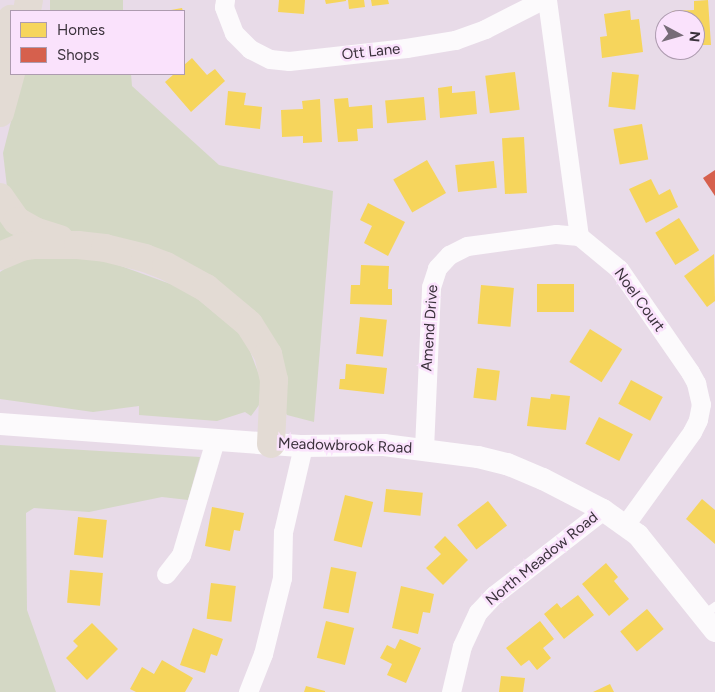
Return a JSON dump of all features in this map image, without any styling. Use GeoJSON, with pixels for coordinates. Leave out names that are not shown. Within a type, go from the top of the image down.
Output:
{"type":"FeatureCollection","features":[{"type":"Feature","properties":{"kind":"highway"},"geometry":{"type":"LineString","coordinates":[[0,51],[10,22]]}},
{"type":"Feature","properties":{"kind":"highway"},"geometry":{"type":"LineString","coordinates":[[0,113],[10,75]]}},
{"type":"Feature","properties":{"kind":"highway"},"geometry":{"type":"LineString","coordinates":[[0,197],[9,212],[27,228],[78,245]]}},
{"type":"Feature","properties":{"kind":"highway"},"geometry":{"type":"LineString","coordinates":[[0,256],[21,247],[33,245],[78,245],[125,252],[166,266],[206,288],[249,324],[264,344],[272,367],[274,380],[271,444]]}},
{"type":"Feature","properties":{"kind":"street","name":"Ott Lane"},"geometry":{"type":"LineString","coordinates":[[225,0],[224,7],[234,33],[250,49],[270,59],[289,61],[406,48],[455,40],[486,29],[542,0]]}},
{"type":"Feature","properties":{"kind":"street"},"geometry":{"type":"LineString","coordinates":[[547,0],[579,236]]}},
{"type":"Feature","properties":{"kind":"street","name":"Amend Drive"},"geometry":{"type":"LineString","coordinates":[[424,449],[431,286],[437,268],[449,255],[467,246],[556,234],[579,236]]}},
{"type":"Feature","properties":{"kind":"street","name":"Noel Court"},"geometry":{"type":"LineString","coordinates":[[579,236],[619,269],[690,372],[696,383],[701,404],[698,420],[692,432],[625,526]]}},
{"type":"Feature","properties":{"kind":"street","name":"Meadowbrook Road"},"geometry":{"type":"LineString","coordinates":[[6,424],[303,446],[384,445],[478,457],[507,464],[543,479],[603,510],[638,535],[711,617]]}},
{"type":"Feature","properties":{"kind":"street"},"geometry":{"type":"LineString","coordinates":[[166,574],[181,555],[215,440]]}},
{"type":"Feature","properties":{"kind":"street"},"geometry":{"type":"LineString","coordinates":[[248,692],[263,654],[282,578],[283,532],[303,446]]}},
{"type":"Feature","properties":{"kind":"street","name":"North Meadow Road"},"geometry":{"type":"LineString","coordinates":[[451,692],[462,646],[478,612],[494,595],[603,510]]}},
{"type":"Feature","properties":{"kind":"green space"},"geometry":{"type":"Polygon","coordinates":[[[50,0],[123,0],[123,10],[50,10],[50,0]]]}},
{"type":"Feature","properties":{"kind":"green space"},"geometry":{"type":"Polygon","coordinates":[[[23,75],[131,75],[132,86],[219,165],[333,191],[314,422],[287,415],[211,276],[52,234],[21,213],[7,187],[3,153],[23,75]]]}},
{"type":"Feature","properties":{"kind":"green space"},"geometry":{"type":"Polygon","coordinates":[[[0,217],[23,238],[0,247],[0,217]]]}},
{"type":"Feature","properties":{"kind":"green space"},"geometry":{"type":"Polygon","coordinates":[[[56,254],[110,262],[187,290],[245,338],[261,380],[259,405],[251,416],[245,412],[217,421],[139,415],[139,406],[93,412],[0,399],[0,272],[24,256],[56,254]]]}},
{"type":"Feature","properties":{"kind":"green space"},"geometry":{"type":"Polygon","coordinates":[[[0,445],[200,457],[188,500],[162,497],[89,512],[34,508],[26,513],[27,610],[56,692],[0,692],[0,445]]]}},
{"type":"Feature","properties":{"kind":"building: Homes"},"geometry":{"type":"Polygon","coordinates":[[[279,0],[305,0],[304,14],[278,12],[279,0]]]}},
{"type":"Feature","properties":{"kind":"building: Homes"},"geometry":{"type":"Polygon","coordinates":[[[325,0],[346,0],[346,1],[326,4],[325,0]]]}},
{"type":"Feature","properties":{"kind":"building: Homes"},"geometry":{"type":"Polygon","coordinates":[[[348,0],[364,0],[365,7],[349,9],[348,0]]]}},
{"type":"Feature","properties":{"kind":"building: Homes"},"geometry":{"type":"Polygon","coordinates":[[[371,0],[388,0],[389,4],[372,6],[371,0]]]}},
{"type":"Feature","properties":{"kind":"building: Homes"},"geometry":{"type":"Polygon","coordinates":[[[708,0],[711,45],[705,45],[705,10],[694,10],[694,1],[708,0]]]}},
{"type":"Feature","properties":{"kind":"building: Homes"},"geometry":{"type":"Polygon","coordinates":[[[630,10],[631,20],[639,19],[643,52],[602,58],[600,37],[607,36],[604,14],[630,10]]]}},
{"type":"Feature","properties":{"kind":"building: Homes"},"geometry":{"type":"Polygon","coordinates":[[[192,58],[207,75],[215,69],[225,81],[191,112],[165,82],[173,75],[185,75],[185,64],[192,58]]]}},
{"type":"Feature","properties":{"kind":"building: Homes"},"geometry":{"type":"Polygon","coordinates":[[[515,72],[520,110],[490,113],[485,76],[515,72]]]}},
{"type":"Feature","properties":{"kind":"building: Homes"},"geometry":{"type":"Polygon","coordinates":[[[612,72],[639,75],[635,110],[608,107],[612,72]]]}},
{"type":"Feature","properties":{"kind":"building: Homes"},"geometry":{"type":"Polygon","coordinates":[[[452,86],[452,93],[475,91],[477,114],[440,118],[438,88],[452,86]]]}},
{"type":"Feature","properties":{"kind":"building: Homes"},"geometry":{"type":"Polygon","coordinates":[[[228,91],[246,93],[244,105],[262,107],[260,129],[225,125],[228,91]]]}},
{"type":"Feature","properties":{"kind":"building: Homes"},"geometry":{"type":"Polygon","coordinates":[[[424,97],[426,120],[387,123],[385,100],[424,97]]]}},
{"type":"Feature","properties":{"kind":"building: Homes"},"geometry":{"type":"Polygon","coordinates":[[[348,98],[349,107],[372,105],[373,128],[357,129],[358,141],[338,142],[334,99],[348,98]]]}},
{"type":"Feature","properties":{"kind":"building: Homes"},"geometry":{"type":"Polygon","coordinates":[[[320,99],[322,142],[303,143],[303,136],[282,137],[281,110],[303,109],[302,101],[320,99]]]}},
{"type":"Feature","properties":{"kind":"building: Homes"},"geometry":{"type":"Polygon","coordinates":[[[642,124],[648,159],[620,164],[613,129],[642,124]]]}},
{"type":"Feature","properties":{"kind":"building: Homes"},"geometry":{"type":"Polygon","coordinates":[[[524,137],[527,193],[505,194],[502,138],[524,137]]]}},
{"type":"Feature","properties":{"kind":"building: Homes"},"geometry":{"type":"Polygon","coordinates":[[[427,160],[446,193],[412,212],[393,180],[427,160]]]}},
{"type":"Feature","properties":{"kind":"building: Homes"},"geometry":{"type":"Polygon","coordinates":[[[494,161],[497,188],[458,192],[455,165],[494,161]]]}},
{"type":"Feature","properties":{"kind":"building: Homes"},"geometry":{"type":"Polygon","coordinates":[[[651,179],[659,195],[670,189],[678,207],[646,223],[629,189],[651,179]]]}},
{"type":"Feature","properties":{"kind":"building: Homes"},"geometry":{"type":"Polygon","coordinates":[[[368,203],[405,222],[388,256],[364,243],[372,226],[360,220],[368,203]]]}},
{"type":"Feature","properties":{"kind":"building: Homes"},"geometry":{"type":"Polygon","coordinates":[[[679,218],[699,250],[675,265],[655,233],[679,218]]]}},
{"type":"Feature","properties":{"kind":"building: Homes"},"geometry":{"type":"Polygon","coordinates":[[[714,254],[715,301],[707,307],[684,276],[714,254]]]}},
{"type":"Feature","properties":{"kind":"building: Homes"},"geometry":{"type":"Polygon","coordinates":[[[361,265],[389,266],[388,289],[392,289],[392,305],[350,304],[351,285],[360,285],[361,265]]]}},
{"type":"Feature","properties":{"kind":"building: Homes"},"geometry":{"type":"Polygon","coordinates":[[[537,284],[574,284],[574,312],[537,312],[537,284]]]}},
{"type":"Feature","properties":{"kind":"building: Homes"},"geometry":{"type":"Polygon","coordinates":[[[481,285],[514,288],[510,327],[478,324],[481,285]]]}},
{"type":"Feature","properties":{"kind":"building: Homes"},"geometry":{"type":"Polygon","coordinates":[[[360,317],[387,320],[383,357],[356,354],[360,317]]]}},
{"type":"Feature","properties":{"kind":"building: Homes"},"geometry":{"type":"Polygon","coordinates":[[[590,329],[622,349],[602,382],[569,362],[590,329]]]}},
{"type":"Feature","properties":{"kind":"building: Homes"},"geometry":{"type":"Polygon","coordinates":[[[346,364],[387,368],[384,394],[339,389],[340,379],[345,379],[346,364]]]}},
{"type":"Feature","properties":{"kind":"building: Homes"},"geometry":{"type":"Polygon","coordinates":[[[477,368],[500,371],[496,401],[473,398],[477,368]]]}},
{"type":"Feature","properties":{"kind":"building: Homes"},"geometry":{"type":"Polygon","coordinates":[[[631,380],[663,397],[650,421],[618,404],[631,380]]]}},
{"type":"Feature","properties":{"kind":"building: Homes"},"geometry":{"type":"Polygon","coordinates":[[[551,394],[570,396],[566,430],[527,426],[531,397],[550,399],[551,394]]]}},
{"type":"Feature","properties":{"kind":"building: Homes"},"geometry":{"type":"Polygon","coordinates":[[[599,417],[633,434],[619,461],[585,444],[599,417]]]}},
{"type":"Feature","properties":{"kind":"building: Homes"},"geometry":{"type":"Polygon","coordinates":[[[386,489],[423,493],[420,516],[384,512],[386,489]]]}},
{"type":"Feature","properties":{"kind":"building: Homes"},"geometry":{"type":"Polygon","coordinates":[[[345,495],[373,502],[362,548],[334,541],[345,495]]]}},
{"type":"Feature","properties":{"kind":"building: Homes"},"geometry":{"type":"Polygon","coordinates":[[[702,499],[715,510],[715,544],[686,519],[702,499]]]}},
{"type":"Feature","properties":{"kind":"building: Homes"},"geometry":{"type":"Polygon","coordinates":[[[488,501],[507,525],[476,549],[457,525],[488,501]]]}},
{"type":"Feature","properties":{"kind":"building: Homes"},"geometry":{"type":"Polygon","coordinates":[[[212,507],[244,513],[240,531],[234,530],[230,551],[205,546],[212,507]]]}},
{"type":"Feature","properties":{"kind":"building: Homes"},"geometry":{"type":"Polygon","coordinates":[[[78,517],[107,520],[103,558],[74,555],[78,517]]]}},
{"type":"Feature","properties":{"kind":"building: Homes"},"geometry":{"type":"Polygon","coordinates":[[[445,536],[468,560],[443,585],[426,568],[441,554],[434,547],[445,536]]]}},
{"type":"Feature","properties":{"kind":"building: Homes"},"geometry":{"type":"Polygon","coordinates":[[[606,563],[618,577],[614,581],[629,599],[609,616],[582,584],[606,563]]]}},
{"type":"Feature","properties":{"kind":"building: Homes"},"geometry":{"type":"Polygon","coordinates":[[[331,567],[357,572],[349,613],[323,608],[331,567]]]}},
{"type":"Feature","properties":{"kind":"building: Homes"},"geometry":{"type":"Polygon","coordinates":[[[70,570],[103,573],[100,606],[67,603],[70,570]]]}},
{"type":"Feature","properties":{"kind":"building: Homes"},"geometry":{"type":"Polygon","coordinates":[[[211,583],[236,586],[231,622],[207,619],[211,583]]]}},
{"type":"Feature","properties":{"kind":"building: Homes"},"geometry":{"type":"Polygon","coordinates":[[[401,586],[434,594],[430,613],[423,612],[418,634],[392,628],[401,586]]]}},
{"type":"Feature","properties":{"kind":"building: Homes"},"geometry":{"type":"Polygon","coordinates":[[[578,595],[594,615],[564,639],[544,614],[557,603],[561,608],[578,595]]]}},
{"type":"Feature","properties":{"kind":"building: Homes"},"geometry":{"type":"Polygon","coordinates":[[[647,609],[664,629],[637,651],[620,631],[647,609]]]}},
{"type":"Feature","properties":{"kind":"building: Homes"},"geometry":{"type":"Polygon","coordinates":[[[326,621],[354,628],[345,665],[317,658],[326,621]]]}},
{"type":"Feature","properties":{"kind":"building: Homes"},"geometry":{"type":"Polygon","coordinates":[[[540,621],[554,639],[543,648],[551,658],[537,670],[529,660],[521,666],[506,648],[540,621]]]}},
{"type":"Feature","properties":{"kind":"building: Homes"},"geometry":{"type":"Polygon","coordinates":[[[92,623],[118,649],[87,680],[66,658],[78,646],[73,641],[92,623]]]}},
{"type":"Feature","properties":{"kind":"building: Homes"},"geometry":{"type":"Polygon","coordinates":[[[193,628],[223,639],[217,656],[211,654],[205,673],[180,665],[193,628]]]}},
{"type":"Feature","properties":{"kind":"building: Homes"},"geometry":{"type":"Polygon","coordinates":[[[400,639],[421,648],[406,683],[387,675],[392,664],[380,658],[387,645],[395,649],[400,639]]]}},
{"type":"Feature","properties":{"kind":"building: Homes"},"geometry":{"type":"Polygon","coordinates":[[[162,660],[193,678],[185,692],[136,692],[130,689],[142,667],[154,674],[162,660]]]}},
{"type":"Feature","properties":{"kind":"building: Homes"},"geometry":{"type":"Polygon","coordinates":[[[501,676],[525,678],[523,692],[499,692],[501,676]]]}},
{"type":"Feature","properties":{"kind":"building: Homes"},"geometry":{"type":"Polygon","coordinates":[[[610,684],[614,692],[593,692],[610,684]]]}},
{"type":"Feature","properties":{"kind":"building: Homes"},"geometry":{"type":"Polygon","coordinates":[[[306,686],[325,691],[325,692],[304,692],[306,686]]]}},
{"type":"Feature","properties":{"kind":"building: Shops"},"geometry":{"type":"Polygon","coordinates":[[[715,170],[715,196],[703,178],[715,170]]]}}]}
